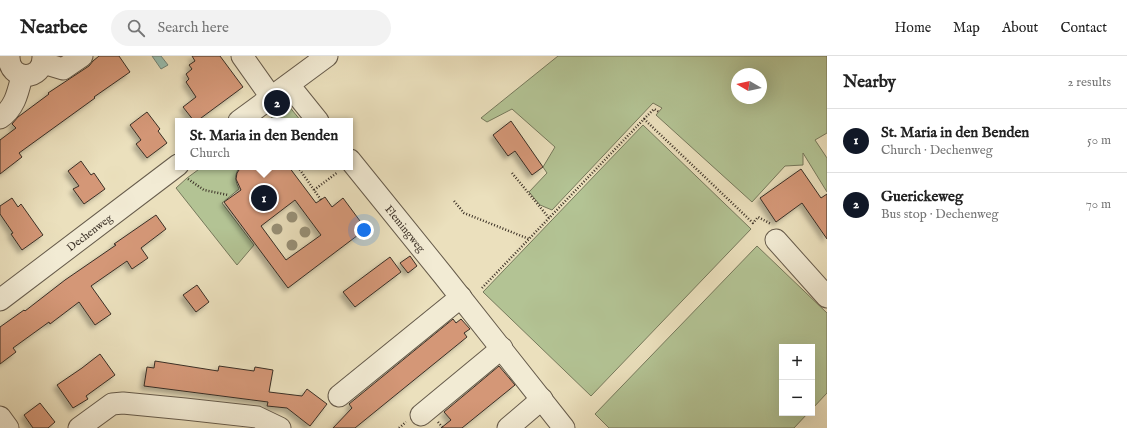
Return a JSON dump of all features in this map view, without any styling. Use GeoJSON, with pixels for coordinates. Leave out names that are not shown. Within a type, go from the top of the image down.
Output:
{"type":"FeatureCollection","features":[{"type":"Feature","properties":{"kind":"street"},"geometry":{"type":"LineString","coordinates":[[9,56],[10,66],[22,76],[35,74],[43,60],[63,69],[82,56]]}},
{"type":"Feature","properties":{"kind":"street"},"geometry":{"type":"LineString","coordinates":[[242,56],[271,97]]}},
{"type":"Feature","properties":{"kind":"street"},"geometry":{"type":"LineString","coordinates":[[243,118],[327,56]]}},
{"type":"Feature","properties":{"kind":"street"},"geometry":{"type":"LineString","coordinates":[[0,118],[8,111],[16,98],[22,76]]}},
{"type":"Feature","properties":{"kind":"street"},"geometry":{"type":"LineString","coordinates":[[288,85],[316,118]]}},
{"type":"Feature","properties":{"kind":"street","name":"Dechenweg"},"geometry":{"type":"LineString","coordinates":[[0,300],[175,167]]}},
{"type":"Feature","properties":{"kind":"street","name":"Flemingweg"},"geometry":{"type":"LineString","coordinates":[[348,170],[461,297],[564,428]]}},
{"type":"Feature","properties":{"kind":"street"},"geometry":{"type":"LineString","coordinates":[[776,240],[827,297]]}},
{"type":"Feature","properties":{"kind":"street"},"geometry":{"type":"LineString","coordinates":[[339,396],[461,297]]}},
{"type":"Feature","properties":{"kind":"street"},"geometry":{"type":"LineString","coordinates":[[421,415],[502,348]]}},
{"type":"Feature","properties":{"kind":"street"},"geometry":{"type":"LineString","coordinates":[[508,428],[542,399]]}},
{"type":"Feature","properties":{"kind":"street"},"geometry":{"type":"LineString","coordinates":[[79,428],[112,404],[123,403],[257,418],[280,428]]}},
{"type":"Feature","properties":{"kind":"street"},"geometry":{"type":"LineString","coordinates":[[0,417],[8,428]]}},
{"type":"Feature","properties":{"kind":"path"},"geometry":{"type":"LineString","coordinates":[[482,288],[654,109],[659,112]]}},
{"type":"Feature","properties":{"kind":"path"},"geometry":{"type":"LineString","coordinates":[[644,119],[753,223],[758,217],[772,224],[776,240]]}},
{"type":"Feature","properties":{"kind":"path"},"geometry":{"type":"LineString","coordinates":[[181,170],[187,178],[204,190],[228,195]]}},
{"type":"Feature","properties":{"kind":"path"},"geometry":{"type":"LineString","coordinates":[[300,170],[321,200]]}},
{"type":"Feature","properties":{"kind":"path"},"geometry":{"type":"LineString","coordinates":[[314,190],[339,170]]}},
{"type":"Feature","properties":{"kind":"path"},"geometry":{"type":"LineString","coordinates":[[512,173],[549,218]]}},
{"type":"Feature","properties":{"kind":"path"},"geometry":{"type":"LineString","coordinates":[[454,201],[464,213],[529,239]]}},
{"type":"Feature","properties":{"kind":"path"},"geometry":{"type":"LineString","coordinates":[[440,425],[443,428]]}},
{"type":"Feature","properties":{"kind":"shaded area"},"geometry":{"type":"Polygon","coordinates":[[[152,56],[161,56],[168,65],[161,69],[152,56]]]}},
{"type":"Feature","properties":{"kind":"shaded area"},"geometry":{"type":"Polygon","coordinates":[[[558,56],[827,56],[827,133],[815,140],[827,158],[827,192],[803,153],[803,165],[785,166],[752,202],[656,115],[662,108],[653,103],[552,210],[540,205],[529,192],[547,173],[543,167],[555,147],[512,109],[487,122],[481,118],[558,56]]]}},
{"type":"Feature","properties":{"kind":"shaded area"},"geometry":{"type":"Polygon","coordinates":[[[288,105],[299,118],[271,118],[288,105]]]}},
{"type":"Feature","properties":{"kind":"shaded area"},"geometry":{"type":"Polygon","coordinates":[[[643,125],[751,229],[591,396],[483,292],[643,125]]]}},
{"type":"Feature","properties":{"kind":"shaded area"},"geometry":{"type":"Polygon","coordinates":[[[198,170],[238,170],[236,178],[239,189],[222,203],[254,245],[237,265],[176,188],[198,170]]]}},
{"type":"Feature","properties":{"kind":"shaded area"},"geometry":{"type":"Polygon","coordinates":[[[757,246],[827,313],[827,393],[815,406],[815,344],[779,344],[779,416],[805,416],[794,428],[609,428],[595,414],[757,246]]]}},
{"type":"Feature","properties":{"kind":"building"},"geometry":{"type":"Polygon","coordinates":[[[99,56],[119,56],[130,72],[19,153],[22,157],[0,174],[0,140],[16,128],[12,124],[18,117],[49,94],[48,93],[89,66],[99,56]]]}},
{"type":"Feature","properties":{"kind":"building"},"geometry":{"type":"Polygon","coordinates":[[[192,56],[220,56],[243,87],[201,118],[192,118],[183,107],[196,97],[186,82],[189,79],[186,74],[192,69],[189,65],[195,61],[192,56]]]}},
{"type":"Feature","properties":{"kind":"building"},"geometry":{"type":"Polygon","coordinates":[[[147,112],[160,129],[158,131],[167,143],[147,158],[136,144],[141,140],[130,125],[147,112]]]}},
{"type":"Feature","properties":{"kind":"building"},"geometry":{"type":"Polygon","coordinates":[[[511,121],[543,167],[532,175],[515,151],[508,156],[493,135],[511,121]]]}},
{"type":"Feature","properties":{"kind":"building"},"geometry":{"type":"Polygon","coordinates":[[[81,161],[91,175],[94,173],[105,189],[84,204],[73,189],[79,186],[68,171],[81,161]]]}},
{"type":"Feature","properties":{"kind":"building"},"geometry":{"type":"Polygon","coordinates":[[[801,169],[821,198],[827,194],[827,239],[802,203],[776,222],[760,198],[801,169]]]}},
{"type":"Feature","properties":{"kind":"building"},"geometry":{"type":"Polygon","coordinates":[[[239,170],[291,170],[316,203],[325,197],[332,207],[343,198],[366,229],[288,288],[224,202],[241,190],[236,179],[239,170]],[[295,200],[261,226],[286,260],[321,235],[295,200]]]}},
{"type":"Feature","properties":{"kind":"building"},"geometry":{"type":"Polygon","coordinates":[[[12,198],[18,207],[21,204],[43,235],[22,250],[0,214],[0,206],[12,198]]]}},
{"type":"Feature","properties":{"kind":"building"},"geometry":{"type":"Polygon","coordinates":[[[156,215],[166,229],[141,248],[148,258],[132,269],[127,261],[91,286],[111,314],[95,325],[79,302],[50,324],[49,322],[13,348],[16,352],[0,364],[0,327],[24,310],[25,311],[65,280],[116,245],[114,244],[156,215]]]}},
{"type":"Feature","properties":{"kind":"building"},"geometry":{"type":"Polygon","coordinates":[[[410,256],[417,266],[408,273],[400,263],[410,256]]]}},
{"type":"Feature","properties":{"kind":"building"},"geometry":{"type":"Polygon","coordinates":[[[390,257],[401,272],[355,307],[343,292],[390,257]]]}},
{"type":"Feature","properties":{"kind":"building"},"geometry":{"type":"Polygon","coordinates":[[[197,285],[209,302],[196,312],[183,295],[197,285]]]}},
{"type":"Feature","properties":{"kind":"building"},"geometry":{"type":"Polygon","coordinates":[[[453,319],[456,323],[461,319],[470,329],[464,333],[467,337],[355,428],[333,428],[352,408],[349,404],[453,319]]]}},
{"type":"Feature","properties":{"kind":"building"},"geometry":{"type":"Polygon","coordinates":[[[100,354],[115,375],[86,396],[88,399],[73,408],[57,385],[100,354]]]}},
{"type":"Feature","properties":{"kind":"building"},"geometry":{"type":"Polygon","coordinates":[[[155,361],[218,371],[219,366],[254,371],[255,367],[273,370],[269,392],[302,396],[307,389],[327,404],[310,426],[287,408],[267,406],[268,402],[144,386],[147,367],[154,368],[155,361]]]}},
{"type":"Feature","properties":{"kind":"building"},"geometry":{"type":"Polygon","coordinates":[[[499,366],[515,385],[462,428],[441,428],[451,420],[444,412],[499,366]]]}},
{"type":"Feature","properties":{"kind":"building"},"geometry":{"type":"Polygon","coordinates":[[[40,403],[55,422],[48,428],[33,428],[24,415],[40,403]]]}},
{"type":"Feature","properties":{"kind":"place","name":"Guerickeweg"},"geometry":{"type":"Point","coordinates":[277,103]}},
{"type":"Feature","properties":{"kind":"place","name":"St. Maria in den Benden"},"geometry":{"type":"Point","coordinates":[264,198]}}]}
